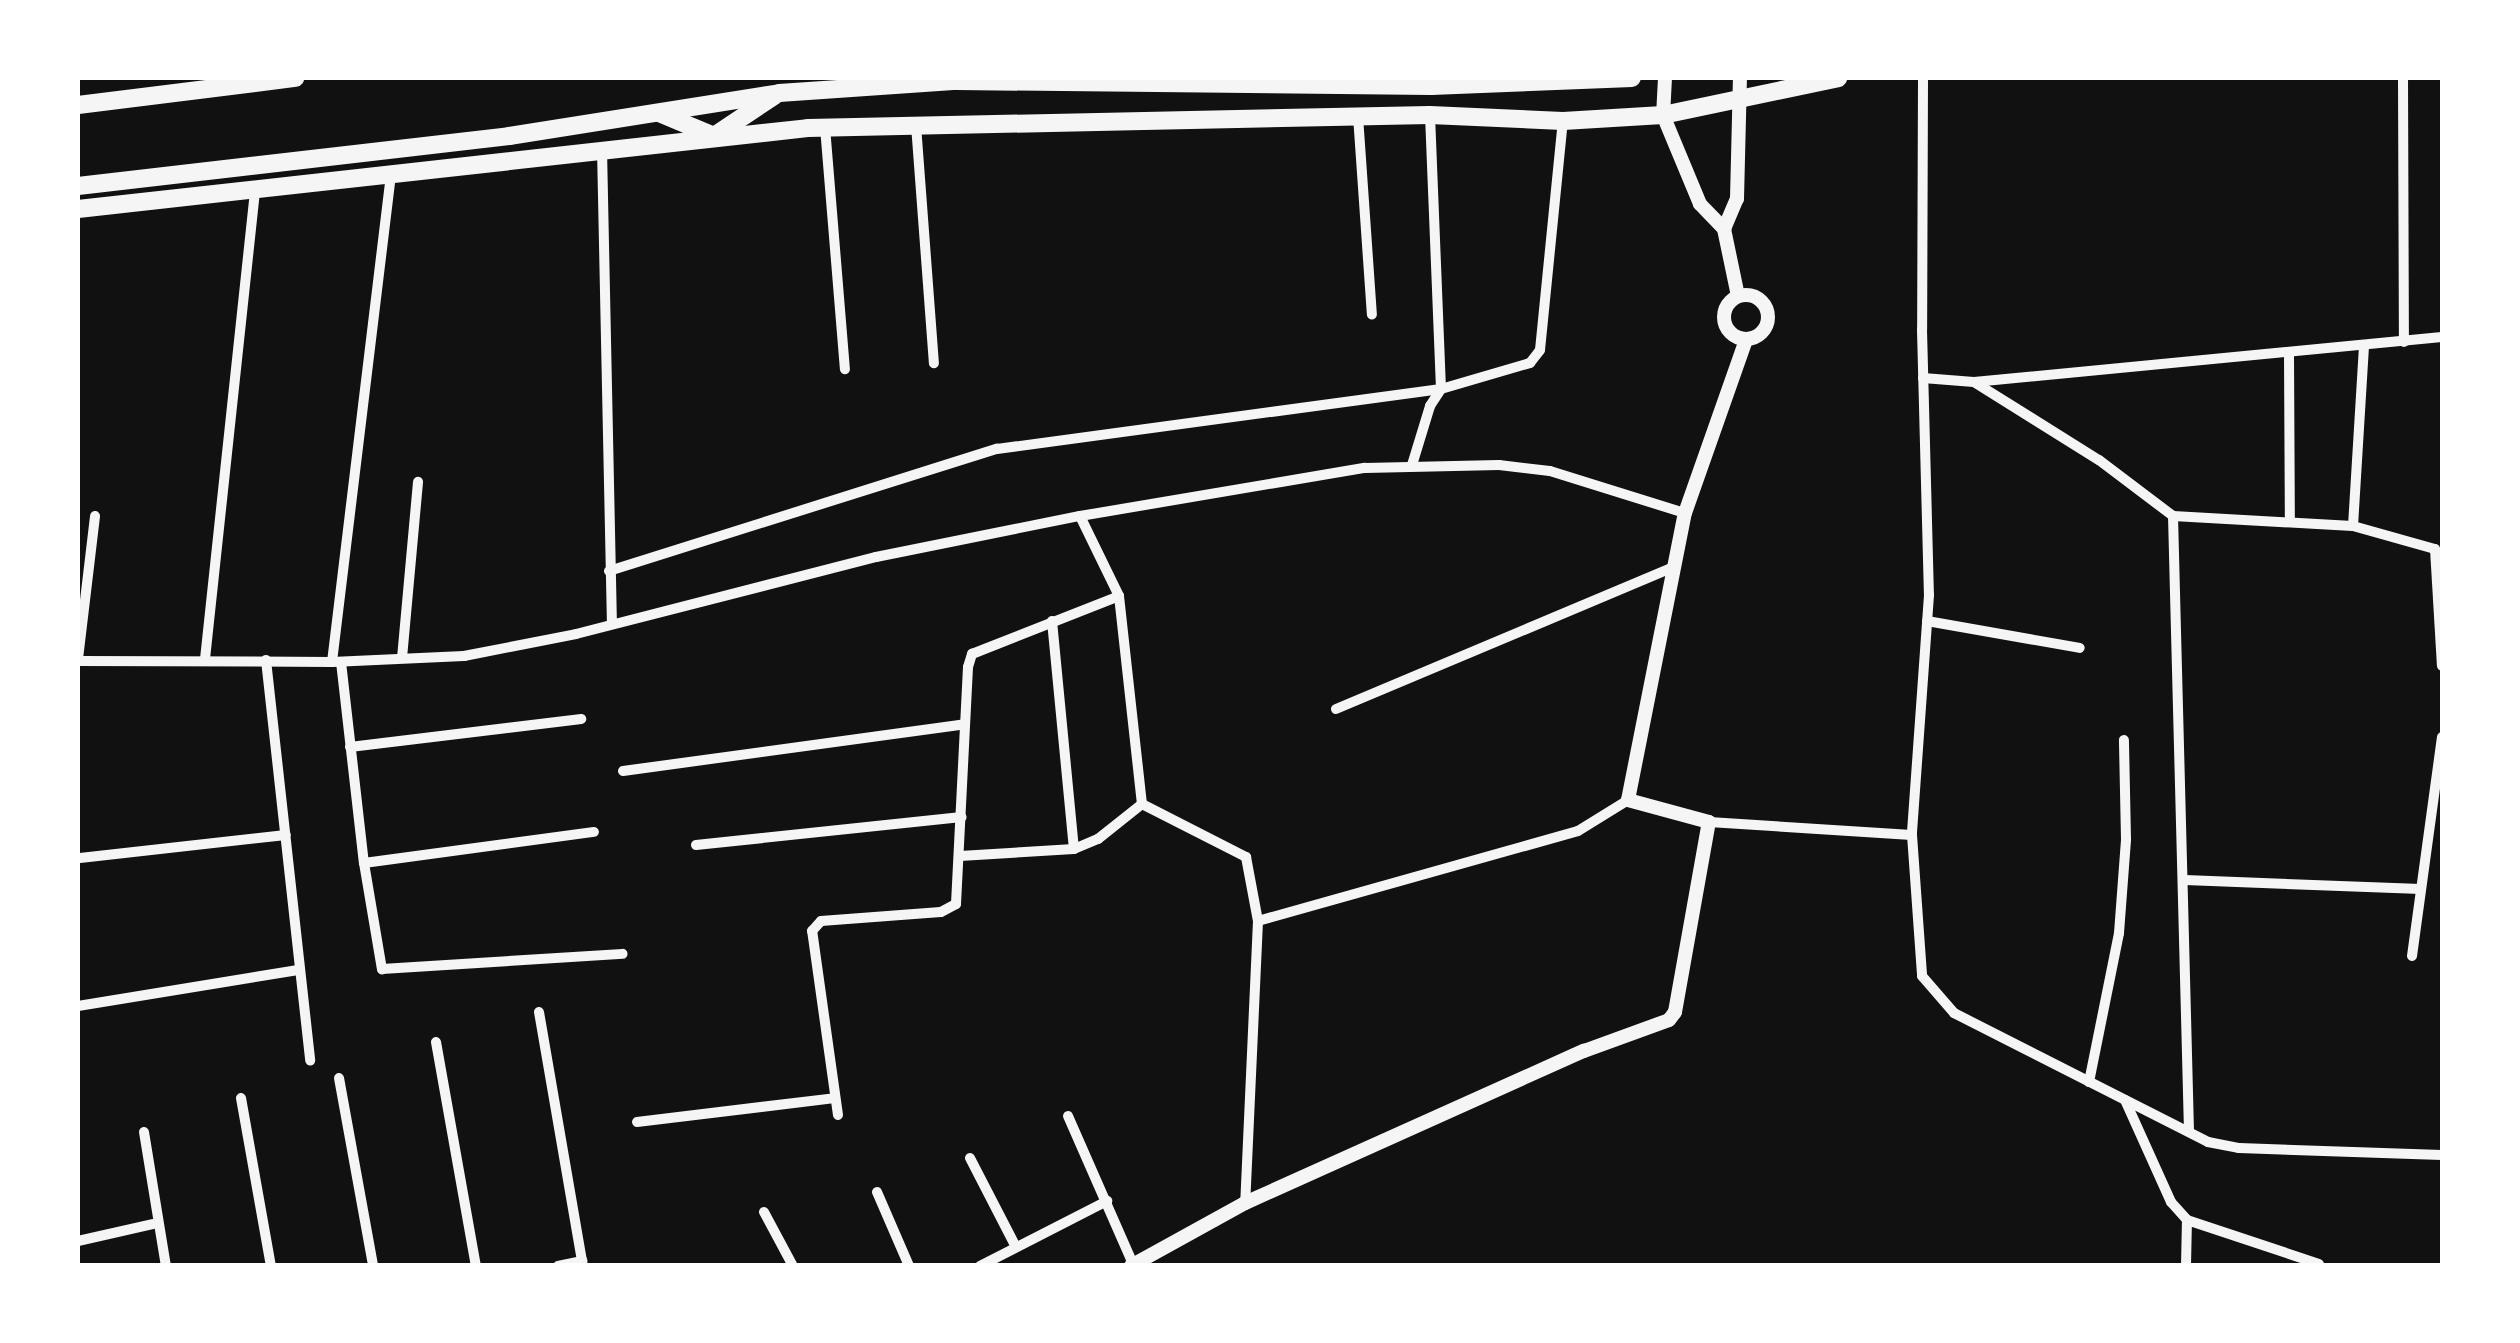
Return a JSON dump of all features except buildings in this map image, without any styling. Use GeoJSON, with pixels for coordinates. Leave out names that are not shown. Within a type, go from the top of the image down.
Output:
{"type":"FeatureCollection","features":[{"type":"Feature","properties":{"kind":"main road"},"geometry":{"type":"LineString","coordinates":[[78,105],[295,78]]}},
{"type":"Feature","properties":{"kind":"main road"},"geometry":{"type":"LineString","coordinates":[[78,186],[509,136],[778,93],[957,80],[1431,86],[1632,78]]}},
{"type":"Feature","properties":{"kind":"main road"},"geometry":{"type":"LineString","coordinates":[[78,209],[714,136],[824,127],[1430,114],[1563,121],[1663,114],[1838,78]]}},
{"type":"Feature","properties":{"kind":"main road"},"geometry":{"type":"LineString","coordinates":[[714,136],[778,93]]}},
{"type":"Feature","properties":{"kind":"main road"},"geometry":{"type":"LineString","coordinates":[[657,112],[714,136]]}},
{"type":"Feature","properties":{"kind":"street"},"geometry":{"type":"LineString","coordinates":[[1665,78],[1663,114],[1700,204],[1724,229],[1738,296]]}},
{"type":"Feature","properties":{"kind":"street"},"geometry":{"type":"LineString","coordinates":[[1724,229],[1737,199],[1740,78]]}},
{"type":"Feature","properties":{"kind":"street"},"geometry":{"type":"LineString","coordinates":[[1912,78],[1922,82],[1926,230],[1923,378],[1927,621],[1912,835],[1922,976],[1954,1013],[2189,1132],[2239,1148],[2442,1155]]}},
{"type":"Feature","properties":{"kind":"street"},"geometry":{"type":"LineString","coordinates":[[2402,78],[2404,342]]}},
{"type":"Feature","properties":{"kind":"street"},"geometry":{"type":"LineString","coordinates":[[1412,465],[1430,406],[1441,389],[1430,114]]}},
{"type":"Feature","properties":{"kind":"street"},"geometry":{"type":"LineString","coordinates":[[1358,116],[1372,315]]}},
{"type":"Feature","properties":{"kind":"street"},"geometry":{"type":"LineString","coordinates":[[609,572],[997,450],[1441,389],[1530,364],[1537,357],[1563,121]]}},
{"type":"Feature","properties":{"kind":"street"},"geometry":{"type":"LineString","coordinates":[[916,126],[934,363]]}},
{"type":"Feature","properties":{"kind":"street"},"geometry":{"type":"LineString","coordinates":[[824,127],[845,369]]}},
{"type":"Feature","properties":{"kind":"street"},"geometry":{"type":"LineString","coordinates":[[602,150],[612,623]]}},
{"type":"Feature","properties":{"kind":"street"},"geometry":{"type":"LineString","coordinates":[[390,174],[337,662],[382,968],[390,972],[623,954]]}},
{"type":"Feature","properties":{"kind":"street"},"geometry":{"type":"LineString","coordinates":[[205,660],[254,190]]}},
{"type":"Feature","properties":{"kind":"street"},"geometry":{"type":"LineString","coordinates":[[1751,295],[1762,303],[1768,319],[1766,332],[1746,340],[1734,336],[1726,324],[1723,306],[1738,296],[1751,295]]}},
{"type":"Feature","properties":{"kind":"street"},"geometry":{"type":"LineString","coordinates":[[1923,378],[1974,382],[2290,355],[2442,337]]}},
{"type":"Feature","properties":{"kind":"street"},"geometry":{"type":"LineString","coordinates":[[1258,921],[1578,832],[1628,800],[1685,513],[1746,340]]}},
{"type":"Feature","properties":{"kind":"street"},"geometry":{"type":"LineString","coordinates":[[2352,526],[2364,345]]}},
{"type":"Feature","properties":{"kind":"street"},"geometry":{"type":"LineString","coordinates":[[2290,355],[2290,522]]}},
{"type":"Feature","properties":{"kind":"street"},"geometry":{"type":"LineString","coordinates":[[1974,382],[2099,460],[2173,516],[2352,526],[2439,548],[2442,666]]}},
{"type":"Feature","properties":{"kind":"street"},"geometry":{"type":"LineString","coordinates":[[95,516],[78,660],[337,662],[464,656],[876,557],[1080,516],[1365,468],[1412,465],[1550,471],[1685,513]]}},
{"type":"Feature","properties":{"kind":"street"},"geometry":{"type":"LineString","coordinates":[[402,658],[418,482]]}},
{"type":"Feature","properties":{"kind":"street"},"geometry":{"type":"LineString","coordinates":[[1080,516],[1119,596],[1142,804]]}},
{"type":"Feature","properties":{"kind":"street"},"geometry":{"type":"LineString","coordinates":[[2173,516],[2189,1132]]}},
{"type":"Feature","properties":{"kind":"street"},"geometry":{"type":"LineString","coordinates":[[1336,709],[1673,567]]}},
{"type":"Feature","properties":{"kind":"street"},"geometry":{"type":"LineString","coordinates":[[838,1115],[812,931],[821,921],[950,909],[959,894],[972,654],[1119,596]]}},
{"type":"Feature","properties":{"kind":"street"},"geometry":{"type":"LineString","coordinates":[[1052,621],[1074,849]]}},
{"type":"Feature","properties":{"kind":"street"},"geometry":{"type":"LineString","coordinates":[[1927,621],[2080,648]]}},
{"type":"Feature","properties":{"kind":"street"},"geometry":{"type":"LineString","coordinates":[[266,660],[310,1061]]}},
{"type":"Feature","properties":{"kind":"street"},"geometry":{"type":"LineString","coordinates":[[350,747],[581,720]]}},
{"type":"Feature","properties":{"kind":"street"},"geometry":{"type":"LineString","coordinates":[[623,772],[966,724]]}},
{"type":"Feature","properties":{"kind":"street"},"geometry":{"type":"LineString","coordinates":[[2412,956],[2442,737]]}},
{"type":"Feature","properties":{"kind":"street"},"geometry":{"type":"LineString","coordinates":[[2089,1082],[2119,933],[2126,840],[2124,740]]}},
{"type":"Feature","properties":{"kind":"street"},"geometry":{"type":"LineString","coordinates":[[1628,800],[1709,822],[1912,835]]}},
{"type":"Feature","properties":{"kind":"street"},"geometry":{"type":"LineString","coordinates":[[960,856],[1074,849],[1098,838],[1142,804]]}},
{"type":"Feature","properties":{"kind":"street"},"geometry":{"type":"LineString","coordinates":[[1142,804],[1244,854],[1258,921],[1245,1203]]}},
{"type":"Feature","properties":{"kind":"street"},"geometry":{"type":"LineString","coordinates":[[696,845],[962,817]]}},
{"type":"Feature","properties":{"kind":"street"},"geometry":{"type":"LineString","coordinates":[[1068,1116],[1132,1265],[1245,1203],[1584,1051],[1668,1020],[1678,1004],[1709,822]]}},
{"type":"Feature","properties":{"kind":"street"},"geometry":{"type":"LineString","coordinates":[[364,862],[594,832]]}},
{"type":"Feature","properties":{"kind":"street"},"geometry":{"type":"LineString","coordinates":[[80,858],[286,834]]}},
{"type":"Feature","properties":{"kind":"street"},"geometry":{"type":"LineString","coordinates":[[2185,880],[2421,889]]}},
{"type":"Feature","properties":{"kind":"street"},"geometry":{"type":"LineString","coordinates":[[78,1006],[298,970]]}},
{"type":"Feature","properties":{"kind":"street"},"geometry":{"type":"LineString","coordinates":[[539,1012],[582,1263],[558,1266]]}},
{"type":"Feature","properties":{"kind":"street"},"geometry":{"type":"LineString","coordinates":[[436,1042],[476,1266]]}},
{"type":"Feature","properties":{"kind":"street"},"geometry":{"type":"LineString","coordinates":[[340,1078],[372,1266]]}},
{"type":"Feature","properties":{"kind":"street"},"geometry":{"type":"LineString","coordinates":[[240,1098],[271,1266]]}},
{"type":"Feature","properties":{"kind":"street"},"geometry":{"type":"LineString","coordinates":[[637,1122],[835,1098]]}},
{"type":"Feature","properties":{"kind":"street"},"geometry":{"type":"LineString","coordinates":[[2125,1100],[2172,1202],[2186,1220],[2319,1264]]}},
{"type":"Feature","properties":{"kind":"street"},"geometry":{"type":"LineString","coordinates":[[144,1132],[166,1266]]}},
{"type":"Feature","properties":{"kind":"street"},"geometry":{"type":"LineString","coordinates":[[970,1158],[1016,1247]]}},
{"type":"Feature","properties":{"kind":"street"},"geometry":{"type":"LineString","coordinates":[[877,1192],[910,1266]]}},
{"type":"Feature","properties":{"kind":"street"},"geometry":{"type":"LineString","coordinates":[[980,1266],[1106,1200]]}},
{"type":"Feature","properties":{"kind":"street"},"geometry":{"type":"LineString","coordinates":[[764,1212],[793,1266]]}},
{"type":"Feature","properties":{"kind":"street"},"geometry":{"type":"LineString","coordinates":[[2186,1220],[2186,1266]]}},
{"type":"Feature","properties":{"kind":"street"},"geometry":{"type":"LineString","coordinates":[[78,1241],[158,1222]]}}]}
